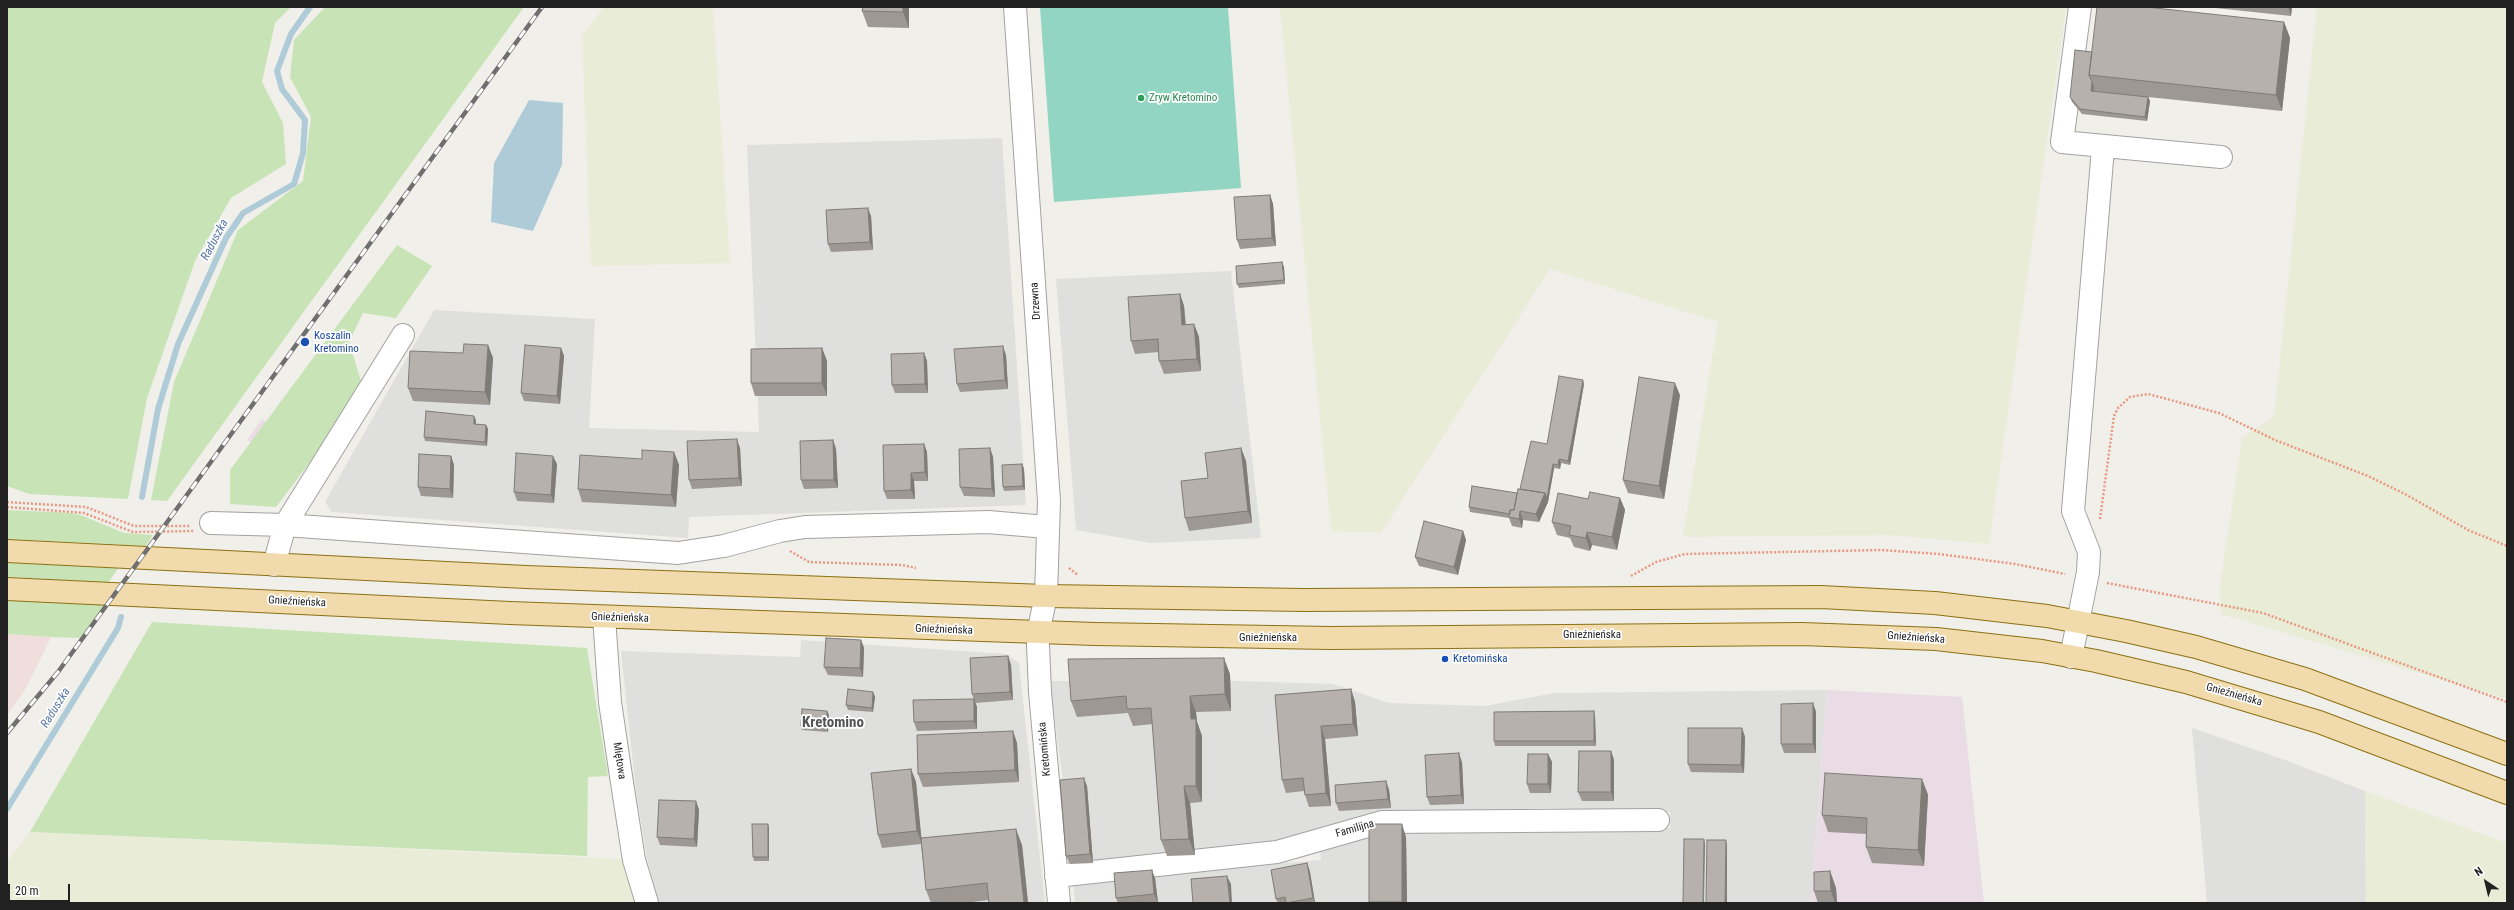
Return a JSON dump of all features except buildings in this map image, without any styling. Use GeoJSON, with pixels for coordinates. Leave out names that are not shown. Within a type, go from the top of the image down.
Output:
{"type":"FeatureCollection","features":[{"type":"Feature","properties":{"kind":"main road"},"geometry":{"type":"LineString","coordinates":[[7,551],[533,578],[1046,596],[1297,600],[1821,597],[1965,606],[2079,622],[2196,647],[2270,668],[2409,716],[2507,754]]}},
{"type":"Feature","properties":{"kind":"main road","name":"Gnieźnieńska"},"geometry":{"type":"LineString","coordinates":[[7,589],[604,617],[1038,632],[1316,638],[1837,634],[1964,642],[2071,657],[2156,674],[2260,703],[2365,739],[2507,793]]}},
{"type":"Feature","properties":{"kind":"street","name":"Drzewna"},"geometry":{"type":"LineString","coordinates":[[1015,7],[1049,501],[1046,596]]}},
{"type":"Feature","properties":{"kind":"street"},"geometry":{"type":"LineString","coordinates":[[2080,7],[2062,142],[2103,148],[2221,157]]}},
{"type":"Feature","properties":{"kind":"street"},"geometry":{"type":"LineString","coordinates":[[2071,657],[2087,579],[2089,552],[2073,511],[2103,148]]}},
{"type":"Feature","properties":{"kind":"street"},"geometry":{"type":"LineString","coordinates":[[274,565],[285,525],[402,335]]}},
{"type":"Feature","properties":{"kind":"street"},"geometry":{"type":"LineString","coordinates":[[211,523],[285,525],[678,553],[724,546],[805,527],[988,522],[1047,527]]}},
{"type":"Feature","properties":{"kind":"street","name":"Kretomińska"},"geometry":{"type":"LineString","coordinates":[[1046,596],[1038,632],[1040,692],[1059,903]]}},
{"type":"Feature","properties":{"kind":"street","name":"Miętowa"},"geometry":{"type":"LineString","coordinates":[[604,617],[610,702],[619,763],[634,860],[647,903]]}},
{"type":"Feature","properties":{"kind":"street","name":"Familijna"},"geometry":{"type":"LineString","coordinates":[[1056,876],[1277,852],[1382,822],[1658,820]]}},
{"type":"Feature","properties":{"kind":"path"},"geometry":{"type":"LineString","coordinates":[[2089,552],[2100,526],[2114,416],[2118,408],[2130,397],[2148,394],[2219,413],[2275,440],[2368,476],[2405,494],[2468,530],[2507,546]]}},
{"type":"Feature","properties":{"kind":"path"},"geometry":{"type":"LineString","coordinates":[[7,502],[86,507],[134,526],[178,527],[207,521],[211,523],[207,527],[185,532],[133,532],[84,513],[7,507]]}},
{"type":"Feature","properties":{"kind":"path"},"geometry":{"type":"LineString","coordinates":[[809,562],[902,566],[923,570]]}},
{"type":"Feature","properties":{"kind":"shaded area"},"geometry":{"type":"Polygon","coordinates":[[[1002,138],[1026,505],[689,517],[688,538],[332,512],[325,502],[434,310],[595,319],[589,428],[759,432],[747,145],[1002,138]]]}},
{"type":"Feature","properties":{"kind":"shaded area"},"geometry":{"type":"Polygon","coordinates":[[[1231,271],[1261,538],[1151,543],[1076,530],[1056,279],[1231,271]]]}},
{"type":"Feature","properties":{"kind":"shaded area"},"geometry":{"type":"Polygon","coordinates":[[[262,419],[280,431],[266,453],[247,440],[262,419]]]}},
{"type":"Feature","properties":{"kind":"shaded area"},"geometry":{"type":"Polygon","coordinates":[[[7,634],[51,637],[26,688],[7,715],[7,634]]]}},
{"type":"Feature","properties":{"kind":"shaded area"},"geometry":{"type":"Polygon","coordinates":[[[801,640],[1006,654],[1019,663],[1045,903],[659,903],[647,859],[636,792],[621,651],[800,657],[801,640]]]}},
{"type":"Feature","properties":{"kind":"shaded area"},"geometry":{"type":"Polygon","coordinates":[[[1049,681],[1237,681],[1333,684],[1389,703],[1485,706],[1554,693],[1827,690],[1811,903],[1075,903],[1073,881],[1321,860],[1320,848],[1385,827],[1670,828],[1670,812],[1545,808],[1422,813],[1251,851],[1070,864],[1062,773],[1049,681]]]}},
{"type":"Feature","properties":{"kind":"shaded area"},"geometry":{"type":"Polygon","coordinates":[[[1827,690],[1962,697],[1984,903],[1811,903],[1827,690]]]}},
{"type":"Feature","properties":{"kind":"shaded area"},"geometry":{"type":"Polygon","coordinates":[[[2192,728],[2285,760],[2365,791],[2366,903],[2207,903],[2192,728]]]}},
{"type":"Feature","properties":{"kind":"green space"},"geometry":{"type":"Polygon","coordinates":[[[7,7],[291,7],[275,23],[262,82],[283,123],[286,164],[231,198],[195,261],[147,398],[128,499],[29,494],[7,486],[7,7]]]}},
{"type":"Feature","properties":{"kind":"green space"},"geometry":{"type":"Polygon","coordinates":[[[325,7],[524,7],[167,501],[151,500],[174,382],[238,230],[303,181],[311,117],[290,77],[294,40],[325,7]]]}},
{"type":"Feature","properties":{"kind":"green space"},"geometry":{"type":"Polygon","coordinates":[[[604,7],[713,7],[730,263],[591,266],[582,35],[604,7]]]}},
{"type":"Feature","properties":{"kind":"green space","name":"Zryw Kretomino"},"geometry":{"type":"Polygon","coordinates":[[[1040,7],[1228,7],[1241,188],[1054,202],[1040,7]]]}},
{"type":"Feature","properties":{"kind":"green space"},"geometry":{"type":"Polygon","coordinates":[[[1280,7],[2066,7],[1989,544],[1888,535],[1683,537],[1718,322],[1550,269],[1381,533],[1331,531],[1280,7]]]}},
{"type":"Feature","properties":{"kind":"green space"},"geometry":{"type":"Polygon","coordinates":[[[2317,7],[2507,7],[2507,699],[2221,614],[2220,587],[2242,438],[2274,417],[2317,7]]]}},
{"type":"Feature","properties":{"kind":"green space"},"geometry":{"type":"Polygon","coordinates":[[[397,245],[432,266],[396,318],[363,313],[349,342],[362,384],[326,441],[276,507],[230,504],[230,470],[397,245]]]}},
{"type":"Feature","properties":{"kind":"green space"},"geometry":{"type":"Polygon","coordinates":[[[7,510],[71,513],[83,516],[124,533],[153,535],[146,546],[7,539],[7,510]]]}},
{"type":"Feature","properties":{"kind":"green space"},"geometry":{"type":"Polygon","coordinates":[[[7,562],[119,567],[108,583],[7,577],[7,562]]]}},
{"type":"Feature","properties":{"kind":"green space"},"geometry":{"type":"Polygon","coordinates":[[[7,599],[106,604],[80,638],[51,637],[7,634],[7,599]]]}},
{"type":"Feature","properties":{"kind":"green space"},"geometry":{"type":"Polygon","coordinates":[[[152,622],[587,648],[608,776],[588,777],[587,856],[30,832],[152,622]]]}},
{"type":"Feature","properties":{"kind":"green space"},"geometry":{"type":"Polygon","coordinates":[[[2365,791],[2507,843],[2507,903],[2366,903],[2365,791]]]}},
{"type":"Feature","properties":{"kind":"green space"},"geometry":{"type":"Polygon","coordinates":[[[30,832],[623,859],[636,903],[7,903],[7,862],[30,832]]]}},
{"type":"Feature","properties":{"kind":"water"},"geometry":{"type":"Polygon","coordinates":[[[529,100],[563,103],[562,165],[533,231],[491,222],[494,163],[529,100]]]}},
{"type":"Feature","properties":{"kind":"waterway","name":"Raduszka"},"geometry":{"type":"LineString","coordinates":[[142,497],[158,409],[178,344],[226,238],[243,213],[294,184],[303,153],[305,120],[282,89],[277,71],[291,34],[310,7]]}},
{"type":"Feature","properties":{"kind":"waterway","name":"Raduszka"},"geometry":{"type":"LineString","coordinates":[[7,809],[118,628],[121,617]]}},
{"type":"Feature","properties":{"kind":"railway"},"geometry":{"type":"LineString","coordinates":[[7,733],[58,672],[542,7]]}},
{"type":"Feature","properties":{"kind":"place","name":"Zryw Kretomino"},"geometry":{"type":"Point","coordinates":[1141,98]}},
{"type":"Feature","properties":{"kind":"place","name":"Koszalin Kretomino"},"geometry":{"type":"Point","coordinates":[305,342]}},
{"type":"Feature","properties":{"kind":"place","name":"Kretomińska"},"geometry":{"type":"Point","coordinates":[1445,659]}},
{"type":"Feature","properties":{"kind":"district","name":"Kretomino"},"geometry":{"type":"Point","coordinates":[833,723]}}]}
